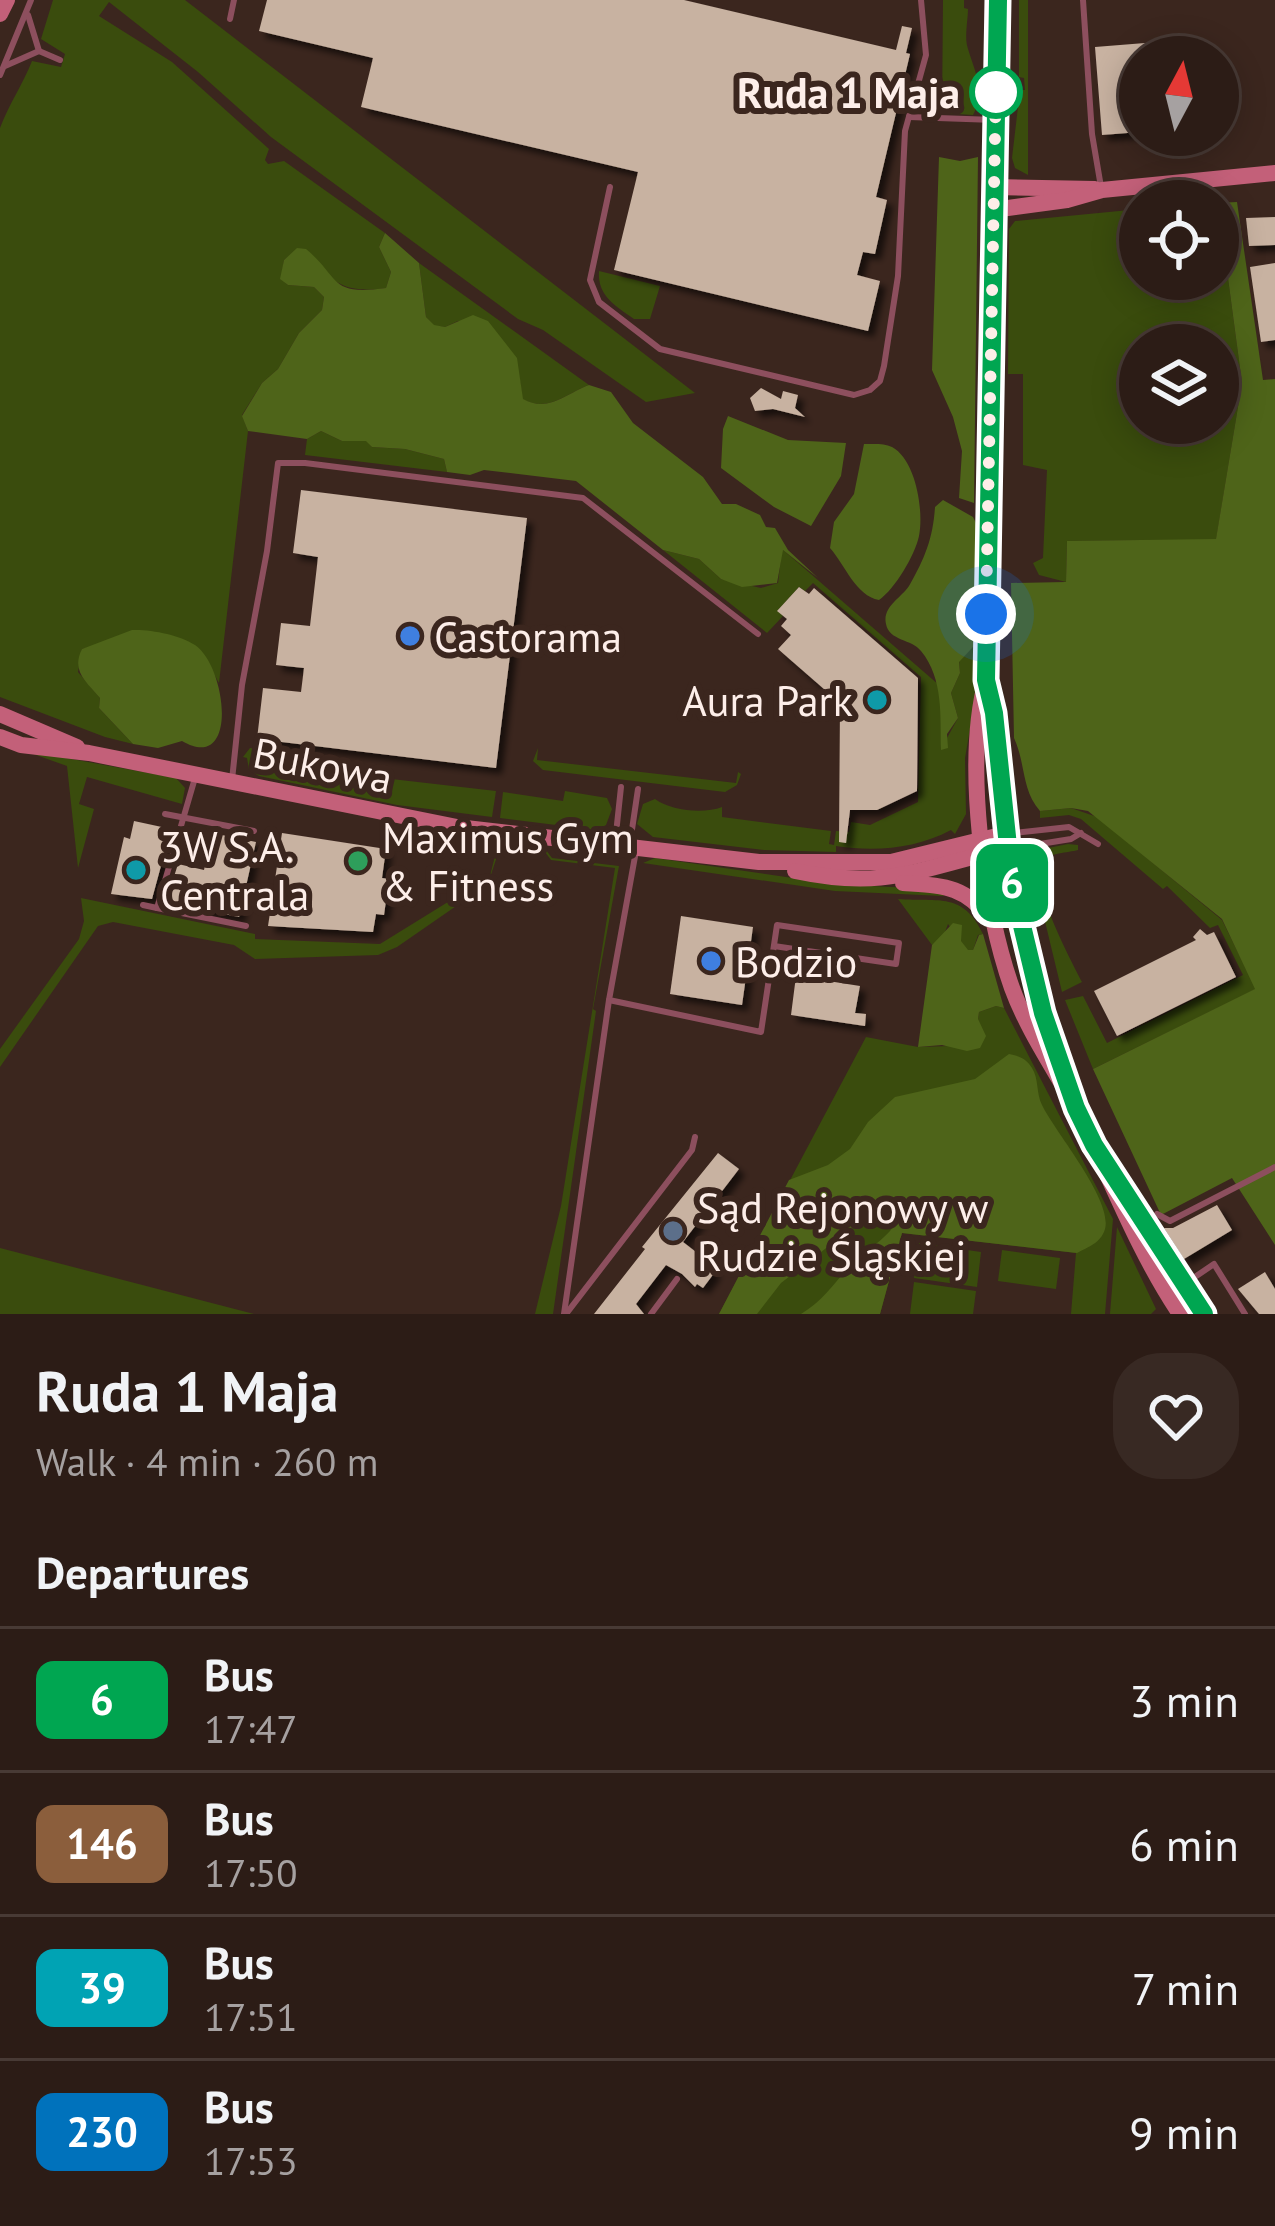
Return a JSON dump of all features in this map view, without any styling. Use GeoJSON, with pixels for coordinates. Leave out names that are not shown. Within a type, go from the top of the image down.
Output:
{"type":"FeatureCollection","features":[{"type":"Feature","properties":{"kind":"street"},"geometry":{"type":"LineString","coordinates":[[0,14],[7,0]]}},
{"type":"Feature","properties":{"kind":"street"},"geometry":{"type":"LineString","coordinates":[[998,0],[986,680],[980,712],[981,847],[992,921],[1012,988],[1180,1314]]}},
{"type":"Feature","properties":{"kind":"street"},"geometry":{"type":"LineString","coordinates":[[993,187],[1102,190],[1275,173]]}},
{"type":"Feature","properties":{"kind":"street"},"geometry":{"type":"LineString","coordinates":[[993,211],[1102,190]]}},
{"type":"Feature","properties":{"kind":"street"},"geometry":{"type":"LineString","coordinates":[[986,680],[994,713],[1006,842],[1032,979],[1076,1108]]}},
{"type":"Feature","properties":{"kind":"street","name":"Bukowa"},"geometry":{"type":"LineString","coordinates":[[0,715],[88,753]]}},
{"type":"Feature","properties":{"kind":"street","name":"Bukowa"},"geometry":{"type":"LineString","coordinates":[[0,737],[21,745],[88,753],[457,827],[759,862],[866,881],[904,877],[981,847]]}},
{"type":"Feature","properties":{"kind":"street"},"geometry":{"type":"LineString","coordinates":[[951,847],[969,823],[979,797]]}},
{"type":"Feature","properties":{"kind":"street"},"geometry":{"type":"LineString","coordinates":[[981,847],[1006,842]]}},
{"type":"Feature","properties":{"kind":"street","name":"Bukowa"},"geometry":{"type":"LineString","coordinates":[[759,862],[891,862],[951,847],[981,847]]}},
{"type":"Feature","properties":{"kind":"street"},"geometry":{"type":"LineString","coordinates":[[866,881],[956,887],[992,921]]}},
{"type":"Feature","properties":{"kind":"street"},"geometry":{"type":"LineString","coordinates":[[1094,1145],[1204,1314]]}},
{"type":"Feature","properties":{"kind":"lane"},"geometry":{"type":"LineString","coordinates":[[1,72],[31,0]]}},
{"type":"Feature","properties":{"kind":"lane"},"geometry":{"type":"LineString","coordinates":[[230,19],[234,0]]}},
{"type":"Feature","properties":{"kind":"lane"},"geometry":{"type":"LineString","coordinates":[[610,187],[590,280],[599,302],[660,349],[854,395],[870,390],[880,381],[884,366],[898,275],[899,205],[909,117],[926,55],[921,0]]}},
{"type":"Feature","properties":{"kind":"lane"},"geometry":{"type":"LineString","coordinates":[[1083,0],[1091,134],[1102,190]]}},
{"type":"Feature","properties":{"kind":"lane"},"geometry":{"type":"LineString","coordinates":[[27,9],[32,38],[40,51],[60,60]]}},
{"type":"Feature","properties":{"kind":"lane"},"geometry":{"type":"LineString","coordinates":[[1,72],[40,51]]}},
{"type":"Feature","properties":{"kind":"lane"},"geometry":{"type":"LineString","coordinates":[[909,117],[995,120]]}},
{"type":"Feature","properties":{"kind":"lane"},"geometry":{"type":"LineString","coordinates":[[232,783],[242,685],[278,463],[576,496],[758,634]]}},
{"type":"Feature","properties":{"kind":"lane"},"geometry":{"type":"LineString","coordinates":[[157,908],[195,775]]}},
{"type":"Feature","properties":{"kind":"lane"},"geometry":{"type":"LineString","coordinates":[[621,787],[627,846]]}},
{"type":"Feature","properties":{"kind":"lane"},"geometry":{"type":"LineString","coordinates":[[565,1314],[638,789]]}},
{"type":"Feature","properties":{"kind":"lane"},"geometry":{"type":"LineString","coordinates":[[164,814],[254,831]]}},
{"type":"Feature","properties":{"kind":"lane"},"geometry":{"type":"LineString","coordinates":[[1006,842],[1055,826],[1098,844]]}},
{"type":"Feature","properties":{"kind":"lane"},"geometry":{"type":"LineString","coordinates":[[1006,842],[1071,839],[1081,833]]}},
{"type":"Feature","properties":{"kind":"lane"},"geometry":{"type":"LineString","coordinates":[[143,905],[247,926]]}},
{"type":"Feature","properties":{"kind":"lane"},"geometry":{"type":"LineString","coordinates":[[609,1000],[761,1032],[777,926],[899,944],[896,964],[774,946]]}},
{"type":"Feature","properties":{"kind":"lane"},"geometry":{"type":"LineString","coordinates":[[565,1314],[692,1150],[695,1137]]}},
{"type":"Feature","properties":{"kind":"lane"},"geometry":{"type":"LineString","coordinates":[[1157,1214],[1170,1221],[1275,1167]]}},
{"type":"Feature","properties":{"kind":"lane"},"geometry":{"type":"LineString","coordinates":[[1182,1284],[1214,1264],[1245,1314]]}},
{"type":"Feature","properties":{"kind":"lane"},"geometry":{"type":"LineString","coordinates":[[651,1314],[677,1280]]}},
{"type":"Feature","properties":{"kind":"green space"},"geometry":{"type":"Polygon","coordinates":[[[53,0],[185,0],[695,393],[646,402],[543,330],[518,319],[271,137],[109,2],[99,16],[172,62],[269,149],[268,164],[284,161],[385,233],[379,247],[391,272],[386,288],[356,289],[336,282],[297,249],[284,260],[281,279],[288,285],[314,287],[324,297],[322,310],[299,333],[242,415],[248,431],[219,683],[205,661],[177,638],[144,635],[82,649],[78,672],[100,698],[99,708],[133,744],[0,697],[0,128],[32,61],[61,67],[65,54],[41,39],[53,0]]]}},
{"type":"Feature","properties":{"kind":"green space"},"geometry":{"type":"Polygon","coordinates":[[[943,0],[964,0],[968,9],[967,45],[979,90],[973,115],[942,113],[943,0]]]}},
{"type":"Feature","properties":{"kind":"green space"},"geometry":{"type":"Polygon","coordinates":[[[1019,0],[1028,0],[1028,175],[1015,168],[1012,158],[1020,90],[1025,90],[1024,78],[1019,77],[1019,0]]]}},
{"type":"Feature","properties":{"kind":"green space"},"geometry":{"type":"Polygon","coordinates":[[[939,157],[960,161],[978,157],[974,503],[959,498],[962,451],[932,370],[939,157]]]}},
{"type":"Feature","properties":{"kind":"green space"},"geometry":{"type":"Polygon","coordinates":[[[1119,211],[1119,300],[1231,300],[1234,324],[1119,324],[1119,444],[1232,444],[1216,540],[1067,541],[1066,582],[1039,575],[1033,563],[1043,558],[1047,470],[1023,465],[1023,374],[1008,374],[1009,229],[1015,221],[1119,211]]]}},
{"type":"Feature","properties":{"kind":"green space"},"geometry":{"type":"Polygon","coordinates":[[[1239,216],[1263,380],[1275,379],[1275,1245],[1232,1178],[1161,1215],[1093,1069],[1255,989],[1222,919],[1088,811],[1040,811],[1030,794],[1014,738],[1011,583],[1066,582],[1067,541],[1216,539],[1232,444],[1239,444],[1242,383],[1239,324],[1234,324],[1231,300],[1239,300],[1239,216]]]}},
{"type":"Feature","properties":{"kind":"green space"},"geometry":{"type":"Polygon","coordinates":[[[385,233],[419,263],[426,317],[434,325],[445,327],[473,315],[488,321],[517,358],[523,399],[549,403],[589,385],[611,392],[633,423],[703,477],[722,504],[736,504],[760,515],[766,527],[775,528],[788,550],[818,578],[783,550],[777,583],[742,587],[721,579],[699,559],[663,550],[576,481],[484,470],[470,475],[447,472],[444,459],[372,447],[366,441],[342,441],[321,431],[307,439],[248,431],[242,416],[262,383],[322,310],[324,297],[314,287],[288,285],[280,279],[284,260],[297,248],[306,249],[344,287],[386,288],[391,272],[379,247],[385,233]]]}},
{"type":"Feature","properties":{"kind":"green space"},"geometry":{"type":"Polygon","coordinates":[[[419,263],[589,385],[548,403],[522,399],[513,356],[498,339],[458,321],[434,326],[426,317],[419,263]]]}},
{"type":"Feature","properties":{"kind":"green space"},"geometry":{"type":"Polygon","coordinates":[[[599,271],[660,286],[650,319],[634,319],[614,305],[604,294],[599,271]]]}},
{"type":"Feature","properties":{"kind":"green space"},"geometry":{"type":"Polygon","coordinates":[[[728,416],[788,440],[846,443],[841,476],[811,526],[774,507],[721,468],[728,416]]]}},
{"type":"Feature","properties":{"kind":"green space"},"geometry":{"type":"Polygon","coordinates":[[[321,431],[342,441],[367,441],[372,447],[444,459],[447,472],[305,455],[307,439],[321,431]]]}},
{"type":"Feature","properties":{"kind":"green space"},"geometry":{"type":"Polygon","coordinates":[[[864,444],[886,445],[900,454],[912,474],[920,513],[913,552],[898,580],[879,600],[857,586],[830,548],[834,522],[854,494],[864,444]]]}},
{"type":"Feature","properties":{"kind":"green space"},"geometry":{"type":"Polygon","coordinates":[[[943,500],[973,517],[977,525],[974,646],[959,662],[960,673],[951,693],[958,718],[947,734],[948,748],[941,750],[934,674],[917,647],[891,634],[886,618],[920,566],[935,507],[943,500]]]}},
{"type":"Feature","properties":{"kind":"green space"},"geometry":{"type":"Polygon","coordinates":[[[782,549],[939,685],[947,738],[958,718],[951,693],[960,673],[959,661],[974,646],[975,700],[965,758],[966,814],[955,834],[951,830],[895,847],[836,846],[836,852],[764,850],[653,837],[637,824],[643,804],[655,799],[688,810],[722,807],[722,817],[831,831],[829,844],[834,845],[836,831],[849,832],[851,822],[870,825],[918,802],[921,677],[813,583],[805,591],[799,587],[778,610],[783,616],[767,633],[663,550],[699,559],[721,579],[761,588],[778,583],[782,549]]]}},
{"type":"Feature","properties":{"kind":"green space"},"geometry":{"type":"Polygon","coordinates":[[[132,630],[181,638],[206,657],[222,714],[213,743],[200,747],[182,741],[158,748],[133,744],[99,708],[100,698],[79,670],[82,649],[132,630]]]}},
{"type":"Feature","properties":{"kind":"green space"},"geometry":{"type":"Polygon","coordinates":[[[250,748],[327,758],[327,765],[348,767],[348,774],[496,791],[492,817],[397,805],[259,776],[249,770],[243,757],[250,748]]]}},
{"type":"Feature","properties":{"kind":"green space"},"geometry":{"type":"Polygon","coordinates":[[[538,748],[537,760],[736,783],[738,772],[741,774],[737,785],[725,792],[543,770],[533,761],[538,748]]]}},
{"type":"Feature","properties":{"kind":"green space"},"geometry":{"type":"Polygon","coordinates":[[[22,750],[176,778],[185,788],[182,804],[87,777],[79,804],[94,809],[78,868],[67,766],[22,750]]]}},
{"type":"Feature","properties":{"kind":"green space"},"geometry":{"type":"Polygon","coordinates":[[[565,791],[607,798],[612,809],[606,825],[596,830],[500,818],[503,792],[563,801],[565,791]]]}},
{"type":"Feature","properties":{"kind":"green space"},"geometry":{"type":"Polygon","coordinates":[[[1071,808],[1097,817],[1222,920],[1256,989],[1093,1069],[1065,1000],[1083,996],[1107,1043],[1243,975],[1218,925],[1210,928],[1167,886],[1163,889],[1081,819],[1069,815],[1040,818],[1040,811],[1071,808]]]}},
{"type":"Feature","properties":{"kind":"green space"},"geometry":{"type":"Polygon","coordinates":[[[498,844],[546,850],[552,858],[619,866],[593,1009],[553,1314],[535,1314],[561,1206],[615,868],[551,860],[545,852],[500,847],[488,884],[378,955],[255,959],[234,945],[113,922],[98,926],[0,1067],[0,1049],[79,939],[84,921],[81,898],[255,934],[255,939],[380,944],[490,876],[498,844]]]}},
{"type":"Feature","properties":{"kind":"green space"},"geometry":{"type":"Polygon","coordinates":[[[1078,845],[1078,850],[1050,857],[1040,874],[1054,923],[1082,982],[1062,992],[1035,880],[1043,849],[1078,845]]]}},
{"type":"Feature","properties":{"kind":"green space"},"geometry":{"type":"Polygon","coordinates":[[[655,858],[834,884],[949,890],[943,896],[835,891],[643,863],[655,858]]]}},
{"type":"Feature","properties":{"kind":"green space"},"geometry":{"type":"Polygon","coordinates":[[[898,899],[958,905],[983,934],[978,935],[973,950],[967,950],[948,924],[943,937],[932,945],[898,899]]]}},
{"type":"Feature","properties":{"kind":"green space"},"geometry":{"type":"Polygon","coordinates":[[[953,923],[962,925],[961,941],[968,950],[973,950],[983,934],[1004,1008],[979,1012],[986,1036],[980,1048],[918,1047],[932,945],[953,923]]]}},
{"type":"Feature","properties":{"kind":"green space"},"geometry":{"type":"Polygon","coordinates":[[[1004,1008],[1113,1219],[1105,1314],[1071,1314],[1076,1253],[902,1233],[880,1314],[719,1314],[866,1037],[918,1047],[950,1046],[978,1019],[979,1012],[1004,1008]]]}},
{"type":"Feature","properties":{"kind":"green space"},"geometry":{"type":"Polygon","coordinates":[[[1009,1054],[1032,1068],[1042,1105],[1100,1201],[1105,1229],[1097,1241],[1077,1253],[902,1233],[880,1314],[801,1314],[890,1231],[899,1217],[885,1208],[874,1211],[781,1283],[757,1314],[719,1314],[789,1180],[828,1165],[850,1149],[868,1122],[895,1097],[975,1079],[1009,1054]]]}},
{"type":"Feature","properties":{"kind":"green space"},"geometry":{"type":"Polygon","coordinates":[[[1117,1227],[1156,1309],[1151,1314],[1110,1314],[1117,1227]]]}},
{"type":"Feature","properties":{"kind":"green space"},"geometry":{"type":"Polygon","coordinates":[[[919,1243],[981,1252],[977,1287],[914,1278],[919,1243]]]}},
{"type":"Feature","properties":{"kind":"green space"},"geometry":{"type":"Polygon","coordinates":[[[0,1248],[254,1314],[0,1314],[0,1248]]]}},
{"type":"Feature","properties":{"kind":"green space"},"geometry":{"type":"Polygon","coordinates":[[[1002,1250],[1060,1258],[1056,1289],[998,1281],[1002,1250]]]}},
{"type":"Feature","properties":{"kind":"green space"},"geometry":{"type":"Polygon","coordinates":[[[914,1282],[976,1291],[973,1314],[910,1314],[914,1282]]]}},
{"type":"Feature","properties":{"kind":"building"},"geometry":{"type":"Polygon","coordinates":[[[267,0],[684,0],[896,50],[902,26],[912,28],[876,197],[887,200],[875,254],[863,252],[857,275],[880,281],[868,331],[614,270],[638,172],[361,107],[373,58],[259,31],[267,0]]]}},
{"type":"Feature","properties":{"kind":"building"},"geometry":{"type":"Polygon","coordinates":[[[1119,45],[1119,134],[1102,135],[1095,47],[1119,45]]]}},
{"type":"Feature","properties":{"kind":"building"},"geometry":{"type":"Polygon","coordinates":[[[1275,217],[1275,245],[1249,246],[1246,218],[1275,217]]]}},
{"type":"Feature","properties":{"kind":"building"},"geometry":{"type":"Polygon","coordinates":[[[1275,263],[1275,340],[1261,342],[1250,267],[1275,263]]]}},
{"type":"Feature","properties":{"kind":"building"},"geometry":{"type":"Polygon","coordinates":[[[761,388],[781,399],[783,391],[798,395],[795,408],[805,417],[773,409],[755,411],[750,398],[761,388]]]}},
{"type":"Feature","properties":{"kind":"building","name":"Castorama"},"geometry":{"type":"Polygon","coordinates":[[[301,490],[527,518],[496,768],[257,739],[263,688],[301,692],[304,668],[276,665],[281,623],[310,626],[318,557],[293,553],[301,490]]]}},
{"type":"Feature","properties":{"kind":"building","name":"Aura Park"},"geometry":{"type":"Polygon","coordinates":[[[799,587],[809,594],[814,588],[918,678],[917,791],[877,810],[850,810],[846,843],[839,842],[840,703],[778,649],[791,635],[781,626],[787,619],[777,611],[799,587]]]}},
{"type":"Feature","properties":{"kind":"building","name":"3W S.A. Centrala"},"geometry":{"type":"Polygon","coordinates":[[[134,821],[171,829],[152,899],[111,894],[124,837],[130,839],[134,821]]]}},
{"type":"Feature","properties":{"kind":"building"},"geometry":{"type":"Polygon","coordinates":[[[212,833],[256,842],[239,917],[166,902],[178,864],[204,870],[212,833]]]}},
{"type":"Feature","properties":{"kind":"building"},"geometry":{"type":"Polygon","coordinates":[[[282,833],[386,849],[382,878],[389,879],[384,915],[376,914],[373,932],[268,926],[282,833]]]}},
{"type":"Feature","properties":{"kind":"building","name":"Bodzio"},"geometry":{"type":"Polygon","coordinates":[[[681,916],[753,927],[742,1005],[670,994],[681,916]]]}},
{"type":"Feature","properties":{"kind":"building"},"geometry":{"type":"Polygon","coordinates":[[[1200,929],[1207,935],[1214,932],[1236,977],[1117,1036],[1094,991],[1196,940],[1193,937],[1200,929]]]}},
{"type":"Feature","properties":{"kind":"building"},"geometry":{"type":"Polygon","coordinates":[[[796,976],[860,986],[855,1013],[866,1014],[865,1026],[791,1015],[796,976]]]}},
{"type":"Feature","properties":{"kind":"building","name":"Sąd Rejonowy w Rudzie Śląskiej"},"geometry":{"type":"Polygon","coordinates":[[[718,1153],[739,1169],[683,1242],[713,1265],[710,1268],[715,1272],[703,1288],[666,1265],[636,1304],[644,1314],[594,1314],[645,1249],[642,1247],[718,1153]]]}},
{"type":"Feature","properties":{"kind":"building"},"geometry":{"type":"Polygon","coordinates":[[[1217,1205],[1232,1230],[1184,1259],[1164,1228],[1217,1205]]]}},
{"type":"Feature","properties":{"kind":"building"},"geometry":{"type":"Polygon","coordinates":[[[1265,1272],[1275,1289],[1275,1314],[1259,1314],[1238,1289],[1265,1272]]]}},
{"type":"Feature","properties":{"kind":"bus line","name":"6"},"geometry":{"type":"LineString","coordinates":[[998,0],[986,680],[994,713],[1012,884],[1032,979],[1076,1108],[1094,1145],[1204,1314]]}},
{"type":"Feature","properties":{"kind":"place","name":"Ruda 1 Maja"},"geometry":{"type":"Point","coordinates":[996,92]}},
{"type":"Feature","properties":{"kind":"place","name":"Castorama"},"geometry":{"type":"Point","coordinates":[410,636]}},
{"type":"Feature","properties":{"kind":"place","name":"Aura Park"},"geometry":{"type":"Point","coordinates":[877,700]}},
{"type":"Feature","properties":{"kind":"place","name":"Maximus Gym & Fitness"},"geometry":{"type":"Point","coordinates":[358,861]}},
{"type":"Feature","properties":{"kind":"place","name":"3W S.A. Centrala"},"geometry":{"type":"Point","coordinates":[136,870]}},
{"type":"Feature","properties":{"kind":"place","name":"Bodzio"},"geometry":{"type":"Point","coordinates":[711,961]}},
{"type":"Feature","properties":{"kind":"place","name":"Sąd Rejonowy w Rudzie Śląskiej"},"geometry":{"type":"Point","coordinates":[673,1231]}},
{"type":"Feature","properties":{"kind":"route"},"geometry":{"type":"LineString","coordinates":[[986,614],[996,83],[996,92]]}}]}
